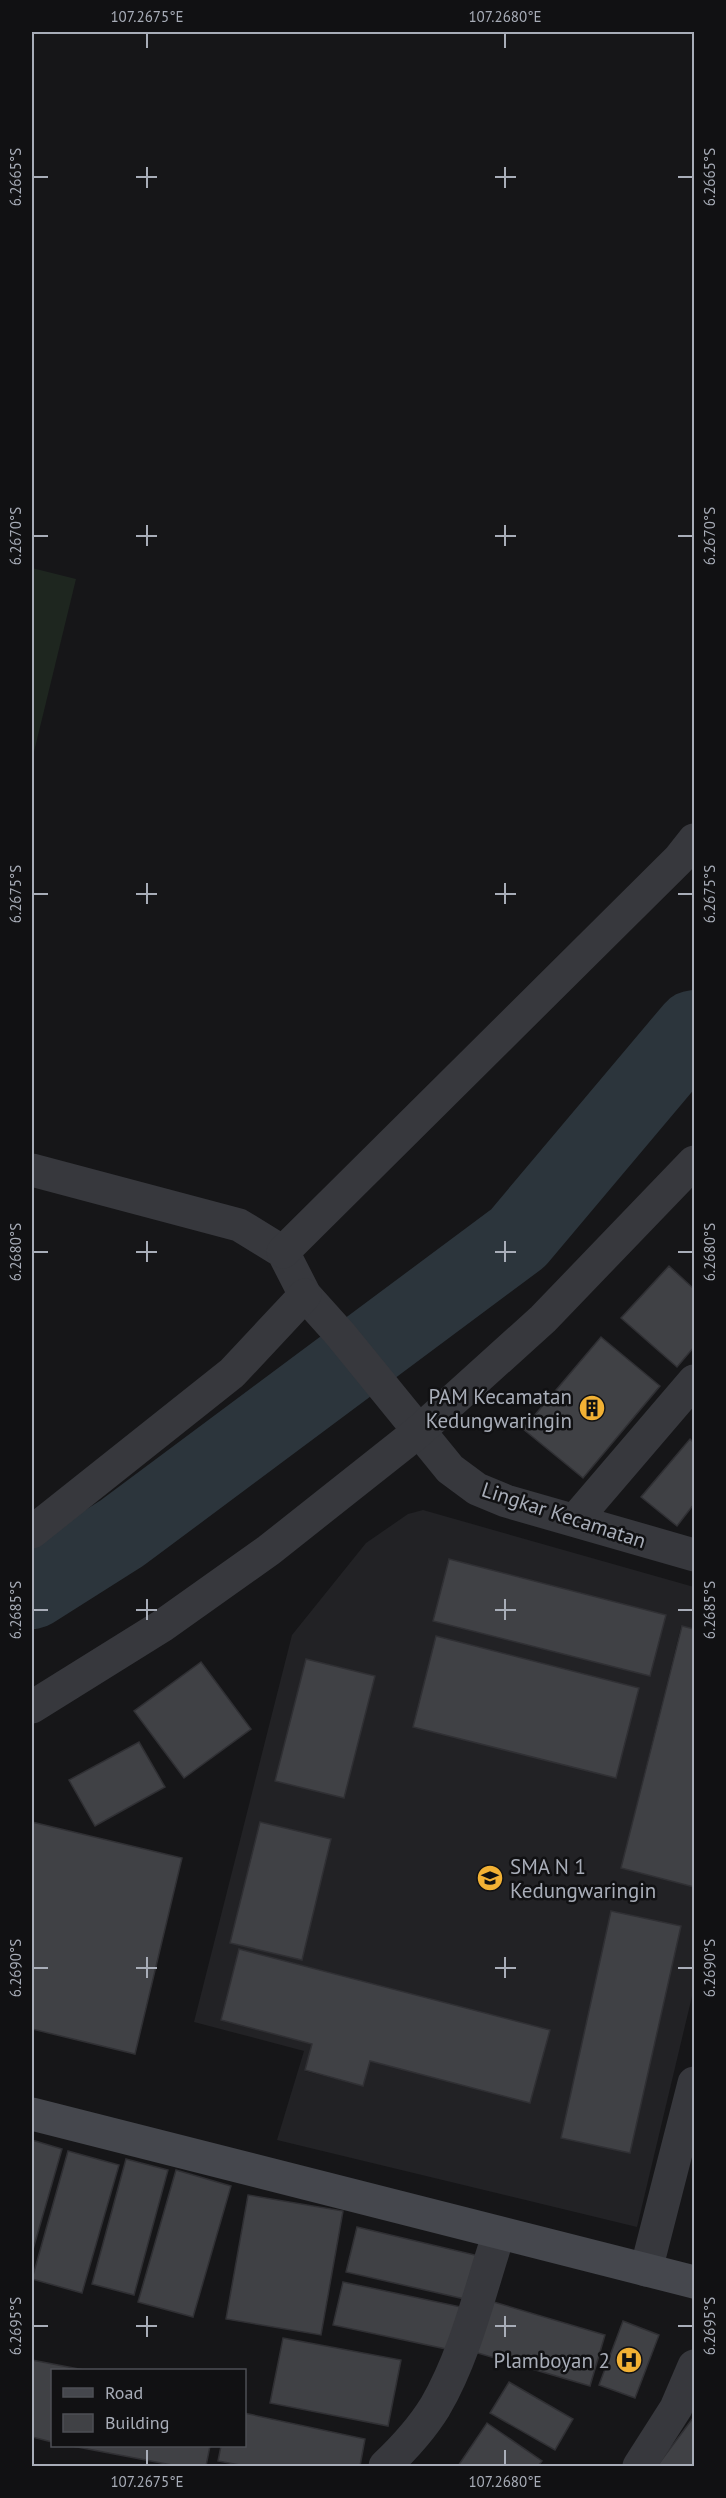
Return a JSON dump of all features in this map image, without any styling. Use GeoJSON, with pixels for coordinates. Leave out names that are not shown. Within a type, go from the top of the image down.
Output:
{"type":"FeatureCollection","features":[{"type":"Feature","properties":{"kind":"main road"},"geometry":{"type":"LineString","coordinates":[[32,2114],[694,2282]]}},
{"type":"Feature","properties":{"kind":"street"},"geometry":{"type":"LineString","coordinates":[[32,1170],[239,1225],[283,1252],[679,859],[694,840]]}},
{"type":"Feature","properties":{"kind":"street"},"geometry":{"type":"LineString","coordinates":[[32,1707],[162,1626],[269,1550],[418,1432],[543,1319],[694,1162]]}},
{"type":"Feature","properties":{"kind":"street","name":"Lingkar Kecamatan"},"geometry":{"type":"LineString","coordinates":[[283,1252],[305,1295],[340,1334],[450,1470],[477,1489],[506,1501],[694,1555]]}},
{"type":"Feature","properties":{"kind":"street"},"geometry":{"type":"LineString","coordinates":[[32,1532],[232,1373],[305,1295]]}},
{"type":"Feature","properties":{"kind":"street"},"geometry":{"type":"LineString","coordinates":[[575,1520],[694,1381]]}},
{"type":"Feature","properties":{"kind":"street"},"geometry":{"type":"LineString","coordinates":[[646,2270],[694,2083]]}},
{"type":"Feature","properties":{"kind":"street"},"geometry":{"type":"LineString","coordinates":[[385,2466],[401,2451],[435,2407],[460,2352],[499,2233]]}},
{"type":"Feature","properties":{"kind":"street"},"geometry":{"type":"LineString","coordinates":[[639,2466],[676,2408],[694,2366]]}},
{"type":"Feature","properties":{"kind":"shaded area"},"geometry":{"type":"Polygon","coordinates":[[[32,568],[76,579],[32,760],[32,568]]]}},
{"type":"Feature","properties":{"kind":"shaded area","name":"SMA N 1 Kedungwaringin"},"geometry":{"type":"Polygon","coordinates":[[[423,1510],[694,1587],[694,1629],[681,1626],[621,1868],[694,1887],[694,1988],[637,2227],[277,2140],[304,2051],[194,2022],[292,1635],[366,1543],[408,1514],[423,1510]],[[306,1659],[275,1781],[344,1798],[375,1676],[306,1659]],[[260,1822],[230,1943],[301,1960],[331,1839],[260,1822]],[[239,1949],[221,2020],[312,2044],[305,2071],[363,2086],[370,2061],[530,2103],[549,2030],[239,1949]]]}},
{"type":"Feature","properties":{"kind":"building"},"geometry":{"type":"Polygon","coordinates":[[[669,1266],[694,1289],[694,1347],[677,1367],[621,1318],[669,1266]]]}},
{"type":"Feature","properties":{"kind":"building","name":"PAM Kecamatan Kedungwaringin"},"geometry":{"type":"Polygon","coordinates":[[[601,1337],[660,1386],[583,1478],[523,1429],[601,1337]]]}},
{"type":"Feature","properties":{"kind":"building"},"geometry":{"type":"Polygon","coordinates":[[[690,1439],[694,1443],[694,1504],[677,1526],[641,1497],[690,1439]]]}},
{"type":"Feature","properties":{"kind":"building"},"geometry":{"type":"Polygon","coordinates":[[[449,1559],[666,1615],[650,1676],[433,1621],[449,1559]]]}},
{"type":"Feature","properties":{"kind":"building"},"geometry":{"type":"Polygon","coordinates":[[[682,1626],[694,1629],[694,1887],[621,1868],[682,1626]]]}},
{"type":"Feature","properties":{"kind":"building"},"geometry":{"type":"Polygon","coordinates":[[[436,1636],[639,1688],[616,1778],[413,1727],[436,1636]]]}},
{"type":"Feature","properties":{"kind":"building"},"geometry":{"type":"Polygon","coordinates":[[[306,1659],[375,1676],[344,1798],[275,1781],[306,1659]]]}},
{"type":"Feature","properties":{"kind":"building"},"geometry":{"type":"Polygon","coordinates":[[[201,1662],[251,1729],[184,1778],[134,1711],[201,1662]]]}},
{"type":"Feature","properties":{"kind":"building"},"geometry":{"type":"Polygon","coordinates":[[[139,1742],[165,1787],[95,1826],[69,1780],[139,1742]]]}},
{"type":"Feature","properties":{"kind":"building"},"geometry":{"type":"Polygon","coordinates":[[[32,1822],[182,1858],[135,2054],[32,2029],[32,1822]]]}},
{"type":"Feature","properties":{"kind":"building"},"geometry":{"type":"Polygon","coordinates":[[[260,1822],[331,1839],[302,1960],[230,1943],[260,1822]]]}},
{"type":"Feature","properties":{"kind":"building"},"geometry":{"type":"Polygon","coordinates":[[[611,1911],[681,1926],[630,2153],[561,2138],[611,1911]]]}},
{"type":"Feature","properties":{"kind":"building"},"geometry":{"type":"Polygon","coordinates":[[[239,1949],[550,2030],[530,2103],[370,2061],[363,2086],[305,2070],[312,2044],[221,2020],[239,1949]]]}},
{"type":"Feature","properties":{"kind":"building"},"geometry":{"type":"Polygon","coordinates":[[[32,2140],[62,2149],[32,2253],[32,2140]]]}},
{"type":"Feature","properties":{"kind":"building"},"geometry":{"type":"Polygon","coordinates":[[[68,2151],[119,2165],[82,2293],[32,2279],[68,2151]]]}},
{"type":"Feature","properties":{"kind":"building"},"geometry":{"type":"Polygon","coordinates":[[[126,2159],[168,2170],[134,2295],[92,2284],[126,2159]]]}},
{"type":"Feature","properties":{"kind":"building"},"geometry":{"type":"Polygon","coordinates":[[[176,2170],[231,2186],[193,2317],[138,2302],[176,2170]]]}},
{"type":"Feature","properties":{"kind":"building"},"geometry":{"type":"Polygon","coordinates":[[[248,2195],[343,2211],[321,2335],[226,2319],[248,2195]]]}},
{"type":"Feature","properties":{"kind":"building"},"geometry":{"type":"Polygon","coordinates":[[[357,2227],[479,2256],[469,2300],[346,2272],[357,2227]]]}},
{"type":"Feature","properties":{"kind":"building"},"geometry":{"type":"Polygon","coordinates":[[[343,2282],[461,2307],[451,2350],[333,2325],[343,2282]]]}},
{"type":"Feature","properties":{"kind":"building"},"geometry":{"type":"Polygon","coordinates":[[[487,2300],[605,2335],[590,2386],[471,2351],[487,2300]]]}},
{"type":"Feature","properties":{"kind":"building","name":"Plamboyan 2"},"geometry":{"type":"Polygon","coordinates":[[[623,2321],[659,2335],[635,2398],[599,2385],[623,2321]]]}},
{"type":"Feature","properties":{"kind":"building"},"geometry":{"type":"Polygon","coordinates":[[[283,2338],[401,2360],[388,2426],[270,2403],[283,2338]]]}},
{"type":"Feature","properties":{"kind":"building"},"geometry":{"type":"Polygon","coordinates":[[[32,2360],[79,2369],[51,2369],[51,2442],[32,2437],[32,2360]]]}},
{"type":"Feature","properties":{"kind":"building"},"geometry":{"type":"Polygon","coordinates":[[[509,2382],[573,2419],[555,2450],[490,2413],[509,2382]]]}},
{"type":"Feature","properties":{"kind":"building"},"geometry":{"type":"Polygon","coordinates":[[[246,2413],[365,2439],[360,2466],[245,2466],[218,2461],[221,2447],[246,2447],[246,2413]]]}},
{"type":"Feature","properties":{"kind":"building"},"geometry":{"type":"Polygon","coordinates":[[[693,2418],[694,2466],[657,2466],[693,2418]]]}},
{"type":"Feature","properties":{"kind":"building"},"geometry":{"type":"Polygon","coordinates":[[[487,2423],[542,2461],[538,2466],[458,2466],[487,2423]]]}},
{"type":"Feature","properties":{"kind":"building"},"geometry":{"type":"Polygon","coordinates":[[[77,2447],[210,2447],[206,2466],[177,2466],[77,2447]]]}},
{"type":"Feature","properties":{"kind":"waterway"},"geometry":{"type":"LineString","coordinates":[[32,1590],[122,1533],[518,1238],[694,1029]]}},
{"type":"Feature","properties":{"kind":"place","name":"PAM Kecamatan Kedungwaringin"},"geometry":{"type":"Point","coordinates":[592,1408]}},
{"type":"Feature","properties":{"kind":"place","name":"SMA N 1 Kedungwaringin"},"geometry":{"type":"Point","coordinates":[490,1878]}},
{"type":"Feature","properties":{"kind":"place","name":"Plamboyan 2"},"geometry":{"type":"Point","coordinates":[629,2360]}}]}
